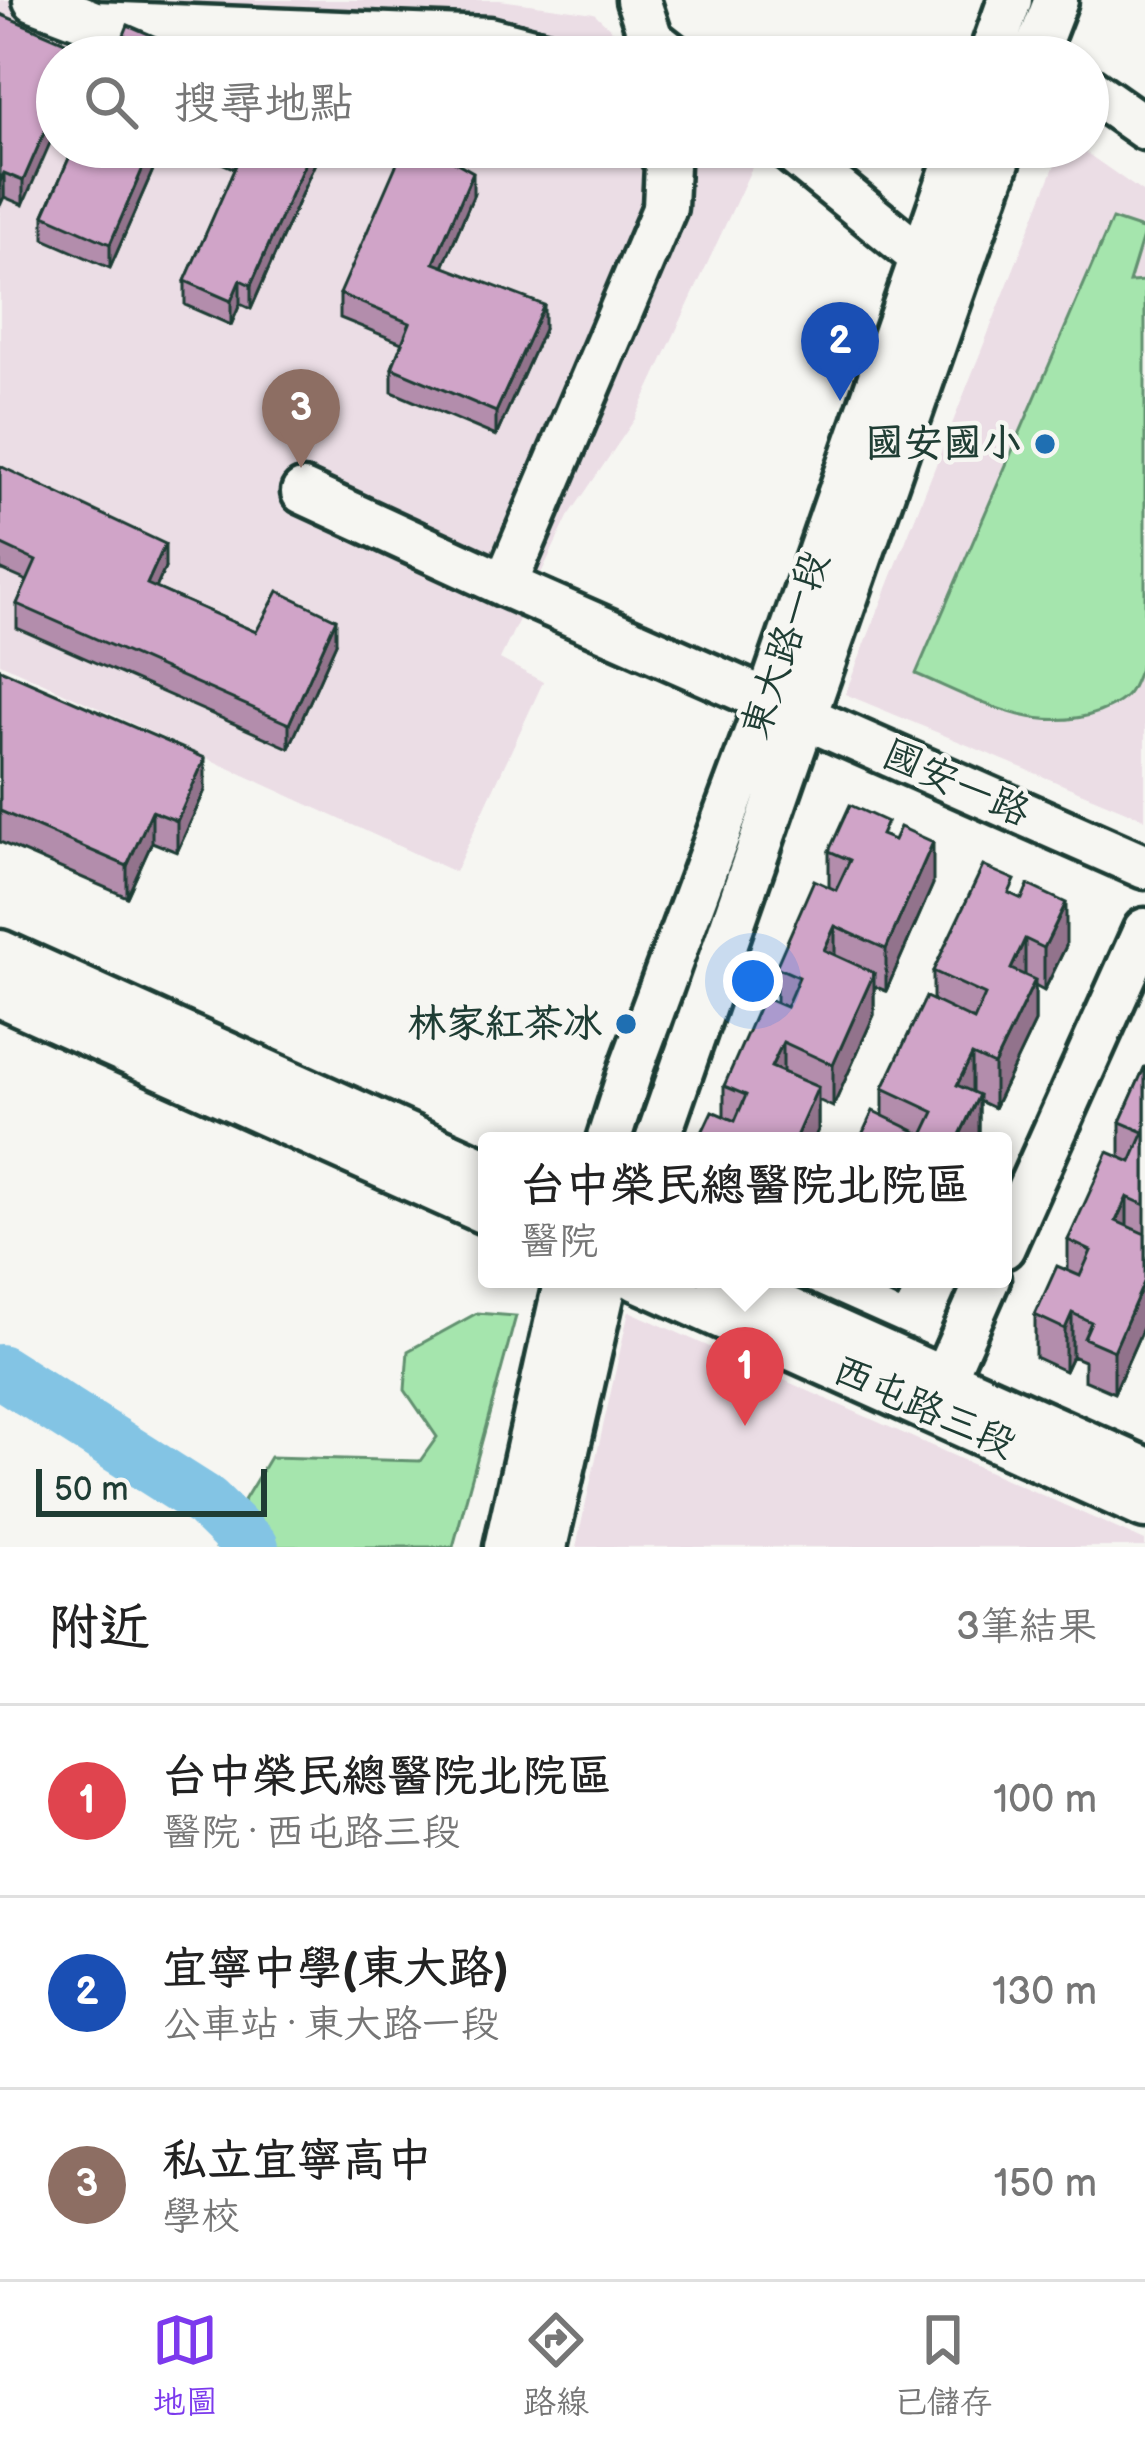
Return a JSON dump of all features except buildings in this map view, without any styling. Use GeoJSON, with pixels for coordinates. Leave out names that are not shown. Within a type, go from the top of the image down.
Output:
{"type":"FeatureCollection","features":[{"type":"Feature","properties":{"kind":"street"},"geometry":{"type":"LineString","coordinates":[[35,0],[95,23],[415,36]]}},
{"type":"Feature","properties":{"kind":"street"},"geometry":{"type":"LineString","coordinates":[[638,0],[650,36]]}},
{"type":"Feature","properties":{"kind":"street"},"geometry":{"type":"LineString","coordinates":[[1010,0],[1011,36]]}},
{"type":"Feature","properties":{"kind":"street"},"geometry":{"type":"LineString","coordinates":[[1026,36],[1056,0]]}},
{"type":"Feature","properties":{"kind":"street"},"geometry":{"type":"LineString","coordinates":[[1109,103],[1145,128]]}},
{"type":"Feature","properties":{"kind":"street"},"geometry":{"type":"LineString","coordinates":[[505,585],[665,207],[667,168]]}},
{"type":"Feature","properties":{"kind":"street"},"geometry":{"type":"LineString","coordinates":[[812,168],[922,259]]}},
{"type":"Feature","properties":{"kind":"street","name":"東大路一段"},"geometry":{"type":"LineString","coordinates":[[660,1132],[953,168]]}},
{"type":"Feature","properties":{"kind":"street","name":"東大路一段"},"geometry":{"type":"LineString","coordinates":[[611,1132],[631,1070],[785,709],[995,168]]}},
{"type":"Feature","properties":{"kind":"street","name":"國安一路"},"geometry":{"type":"LineString","coordinates":[[303,492],[1145,867]]}},
{"type":"Feature","properties":{"kind":"street"},"geometry":{"type":"LineString","coordinates":[[1012,1227],[1145,930]]}},
{"type":"Feature","properties":{"kind":"street"},"geometry":{"type":"LineString","coordinates":[[0,952],[478,1167]]}},
{"type":"Feature","properties":{"kind":"street"},"geometry":{"type":"LineString","coordinates":[[0,995],[478,1209]]}},
{"type":"Feature","properties":{"kind":"street"},"geometry":{"type":"LineString","coordinates":[[506,1547],[564,1288]]}},
{"type":"Feature","properties":{"kind":"street"},"geometry":{"type":"LineString","coordinates":[[545,1547],[604,1288]]}},
{"type":"Feature","properties":{"kind":"street","name":"西屯路三段"},"geometry":{"type":"LineString","coordinates":[[657,1288],[1145,1507]]}},
{"type":"Feature","properties":{"kind":"street","name":"西屯路三段"},"geometry":{"type":"LineString","coordinates":[[740,1288],[1145,1469]]}},
{"type":"Feature","properties":{"kind":"street"},"geometry":{"type":"LineString","coordinates":[[944,1379],[984,1288]]}},
{"type":"Feature","properties":{"kind":"shaded area"},"geometry":{"type":"Polygon","coordinates":[[[0,0],[500,0],[594,13],[618,36],[36,36],[36,168],[752,168],[635,419],[568,517],[500,659],[543,682],[455,872],[0,663],[0,0]]]}},
{"type":"Feature","properties":{"kind":"shaded area","name":"國安國小"},"geometry":{"type":"Polygon","coordinates":[[[1054,168],[1108,168],[1145,194],[1145,819],[845,694],[1054,168]]]}},
{"type":"Feature","properties":{"kind":"shaded area"},"geometry":{"type":"Polygon","coordinates":[[[629,1311],[1145,1541],[1145,1547],[576,1547],[629,1311]]]}},
{"type":"Feature","properties":{"kind":"green space"},"geometry":{"type":"Polygon","coordinates":[[[1112,219],[1145,230],[1129,282],[1145,281],[1145,656],[1130,691],[1112,706],[1075,718],[1028,717],[916,674],[1112,219]]]}},
{"type":"Feature","properties":{"kind":"green space"},"geometry":{"type":"Polygon","coordinates":[[[477,1313],[516,1316],[453,1547],[216,1547],[270,1457],[420,1461],[437,1437],[405,1390],[408,1351],[477,1313]]]}},
{"type":"Feature","properties":{"kind":"waterway"},"geometry":{"type":"LineString","coordinates":[[0,1371],[206,1502],[252,1547]]}},
{"type":"Feature","properties":{"kind":"place","name":"宜寧中學(東大路)"},"geometry":{"type":"Point","coordinates":[840,401]}},
{"type":"Feature","properties":{"kind":"place","name":"國安國小"},"geometry":{"type":"Point","coordinates":[1045,444]}},
{"type":"Feature","properties":{"kind":"place","name":"私立宜寧高中"},"geometry":{"type":"Point","coordinates":[301,468]}},
{"type":"Feature","properties":{"kind":"place","name":"林家紅茶冰"},"geometry":{"type":"Point","coordinates":[626,1024]}},
{"type":"Feature","properties":{"kind":"place","name":"台中榮民總醫院北院區"},"geometry":{"type":"Point","coordinates":[745,1426]}}]}
